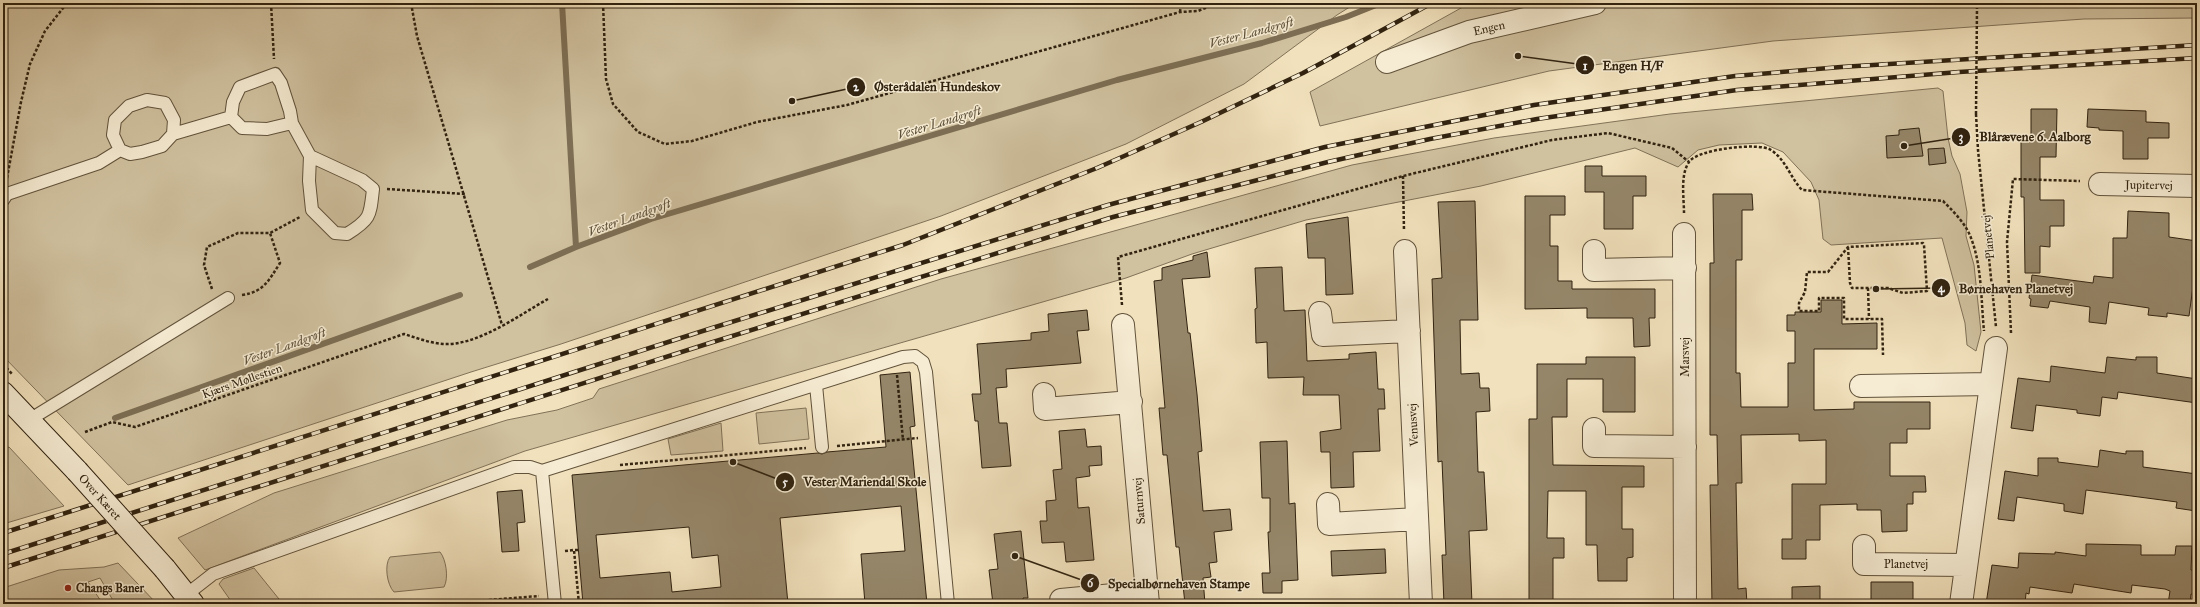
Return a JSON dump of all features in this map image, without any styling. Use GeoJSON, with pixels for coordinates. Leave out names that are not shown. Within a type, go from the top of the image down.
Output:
{"type":"FeatureCollection","features":[{"type":"Feature","properties":{"kind":"street","name":"Engen"},"geometry":{"type":"LineString","coordinates":[[1387,62],[1469,32],[1594,3]]}},
{"type":"Feature","properties":{"kind":"street","name":"Jupitervej"},"geometry":{"type":"LineString","coordinates":[[2100,184],[2197,186]]}},
{"type":"Feature","properties":{"kind":"street","name":"Marsvej"},"geometry":{"type":"LineString","coordinates":[[1684,234],[1685,604]]}},
{"type":"Feature","properties":{"kind":"street","name":"Venusvej"},"geometry":{"type":"LineString","coordinates":[[1405,251],[1421,604]]}},
{"type":"Feature","properties":{"kind":"street"},"geometry":{"type":"LineString","coordinates":[[1594,251],[1594,270],[1685,268]]}},
{"type":"Feature","properties":{"kind":"street"},"geometry":{"type":"LineString","coordinates":[[1320,313],[1323,335],[1409,331]]}},
{"type":"Feature","properties":{"kind":"street","name":"Saturnvej"},"geometry":{"type":"LineString","coordinates":[[1061,600],[1124,594],[1148,602],[1123,325]]}},
{"type":"Feature","properties":{"kind":"street"},"geometry":{"type":"LineString","coordinates":[[1961,604],[1991,384],[1990,339]]}},
{"type":"Feature","properties":{"kind":"street"},"geometry":{"type":"LineString","coordinates":[[1861,386],[1991,384]]}},
{"type":"Feature","properties":{"kind":"street","name":"Over Kæret"},"geometry":{"type":"LineString","coordinates":[[3,393],[77,471],[165,570],[189,600]]}},
{"type":"Feature","properties":{"kind":"street"},"geometry":{"type":"LineString","coordinates":[[1044,394],[1045,409],[1131,402]]}},
{"type":"Feature","properties":{"kind":"street"},"geometry":{"type":"LineString","coordinates":[[1594,429],[1594,446],[1685,447]]}},
{"type":"Feature","properties":{"kind":"street"},"geometry":{"type":"LineString","coordinates":[[1328,504],[1329,524],[1417,519]]}},
{"type":"Feature","properties":{"kind":"street","name":"Planetvej"},"geometry":{"type":"LineString","coordinates":[[1864,546],[1864,564],[1966,564]]}},
{"type":"Feature","properties":{"kind":"lane"},"geometry":{"type":"LineString","coordinates":[[231,117],[233,102],[240,87],[275,74],[281,83],[290,110],[292,123],[310,156],[309,181],[312,210],[335,233],[347,234],[361,225],[370,214],[373,189],[362,180],[310,156]]}},
{"type":"Feature","properties":{"kind":"lane"},"geometry":{"type":"LineString","coordinates":[[173,134],[174,120],[165,103],[147,100],[129,106],[115,120],[113,135],[120,150],[130,154],[162,146],[173,134],[231,117]]}},
{"type":"Feature","properties":{"kind":"lane"},"geometry":{"type":"LineString","coordinates":[[231,117],[242,128],[267,129],[292,123]]}},
{"type":"Feature","properties":{"kind":"lane"},"geometry":{"type":"LineString","coordinates":[[5,197],[99,163],[120,150]]}},
{"type":"Feature","properties":{"kind":"lane"},"geometry":{"type":"LineString","coordinates":[[30,420],[228,298]]}},
{"type":"Feature","properties":{"kind":"lane"},"geometry":{"type":"LineString","coordinates":[[189,600],[213,574],[514,467],[530,467],[542,471],[895,360],[915,356],[923,362],[926,372],[948,604]]}},
{"type":"Feature","properties":{"kind":"lane"},"geometry":{"type":"LineString","coordinates":[[816,385],[822,447]]}},
{"type":"Feature","properties":{"kind":"lane"},"geometry":{"type":"LineString","coordinates":[[542,471],[554,599]]}},
{"type":"Feature","properties":{"kind":"path"},"geometry":{"type":"LineString","coordinates":[[5,197],[12,149],[30,64],[45,31],[66,3]]}},
{"type":"Feature","properties":{"kind":"path"},"geometry":{"type":"LineString","coordinates":[[271,3],[275,74]]}},
{"type":"Feature","properties":{"kind":"path"},"geometry":{"type":"LineString","coordinates":[[411,3],[418,36],[502,326],[548,299]]}},
{"type":"Feature","properties":{"kind":"path"},"geometry":{"type":"LineString","coordinates":[[603,3],[606,79],[613,104],[638,132],[665,144],[692,142],[757,122],[847,105],[1180,12],[1198,11],[1218,3]]}},
{"type":"Feature","properties":{"kind":"path"},"geometry":{"type":"LineString","coordinates":[[1180,12],[1181,3]]}},
{"type":"Feature","properties":{"kind":"path","name":"Planetvej"},"geometry":{"type":"LineString","coordinates":[[1977,3],[1976,114],[1978,150],[1990,260],[1990,339]]}},
{"type":"Feature","properties":{"kind":"path"},"geometry":{"type":"LineString","coordinates":[[1123,325],[1118,257],[1403,176],[1552,140],[1608,133],[1672,148],[1689,162]]}},
{"type":"Feature","properties":{"kind":"path"},"geometry":{"type":"LineString","coordinates":[[1684,234],[1683,181],[1689,162],[1697,155],[1707,151],[1756,147],[1769,148],[1782,158],[1794,182],[1802,190],[1943,202],[1959,218],[1971,238],[1990,339],[2011,337],[2007,242],[2013,179],[2100,184]]}},
{"type":"Feature","properties":{"kind":"path"},"geometry":{"type":"LineString","coordinates":[[1403,176],[1405,251]]}},
{"type":"Feature","properties":{"kind":"path"},"geometry":{"type":"LineString","coordinates":[[373,189],[465,194]]}},
{"type":"Feature","properties":{"kind":"path"},"geometry":{"type":"LineString","coordinates":[[270,233],[280,263],[269,281],[255,293],[228,298],[212,289],[204,265],[207,247],[238,233],[270,233],[312,210]]}},
{"type":"Feature","properties":{"kind":"path"},"geometry":{"type":"LineString","coordinates":[[1848,247],[1851,286],[1855,289],[1888,288],[1903,293],[1927,291],[1924,245],[1848,247],[1828,272],[1806,272],[1805,292],[1799,303],[1799,311],[1819,311],[1819,298],[1844,298],[1844,319],[1882,319],[1883,355]]}},
{"type":"Feature","properties":{"kind":"path"},"geometry":{"type":"LineString","coordinates":[[1868,288],[1868,319]]}},
{"type":"Feature","properties":{"kind":"path","name":"Kjærs Møllestien"},"geometry":{"type":"LineString","coordinates":[[85,432],[112,422],[135,427],[404,334],[444,344],[472,340],[502,326]]}},
{"type":"Feature","properties":{"kind":"path"},"geometry":{"type":"LineString","coordinates":[[895,360],[903,440]]}},
{"type":"Feature","properties":{"kind":"path"},"geometry":{"type":"LineString","coordinates":[[612,465],[916,439]]}},
{"type":"Feature","properties":{"kind":"path"},"geometry":{"type":"LineString","coordinates":[[578,550],[574,550],[579,604]]}},
{"type":"Feature","properties":{"kind":"path"},"geometry":{"type":"LineString","coordinates":[[439,604],[554,599]]}},
{"type":"Feature","properties":{"kind":"shaded area"},"geometry":{"type":"Polygon","coordinates":[[[3,3],[1356,3],[1337,15],[1244,84],[1126,144],[941,216],[561,344],[471,372],[128,485],[3,356],[3,3]]]}},
{"type":"Feature","properties":{"kind":"shaded area"},"geometry":{"type":"Polygon","coordinates":[[[1470,3],[2197,3],[2197,18],[2084,19],[1773,41],[1549,71],[1320,126],[1310,92],[1470,3]]]}},
{"type":"Feature","properties":{"kind":"shaded area"},"geometry":{"type":"Polygon","coordinates":[[[1938,88],[1943,91],[1948,138],[1952,156],[1960,174],[1967,212],[1966,236],[1974,265],[1981,332],[1976,351],[1967,345],[1965,323],[1942,238],[1831,245],[1823,239],[1819,200],[1811,182],[1783,152],[1762,143],[1719,145],[1698,150],[1678,167],[1635,148],[1481,186],[1306,220],[1192,254],[1126,278],[525,451],[205,570],[178,538],[274,493],[507,420],[557,410],[593,398],[599,389],[941,279],[1352,165],[1494,138],[1670,114],[1938,88]]]}},
{"type":"Feature","properties":{"kind":"shaded area"},"geometry":{"type":"Polygon","coordinates":[[[806,408],[809,439],[759,444],[756,413],[806,408]]]}},
{"type":"Feature","properties":{"kind":"shaded area"},"geometry":{"type":"Polygon","coordinates":[[[721,423],[723,451],[671,455],[668,439],[721,423]]]}},
{"type":"Feature","properties":{"kind":"shaded area"},"geometry":{"type":"Polygon","coordinates":[[[9,447],[64,506],[3,524],[3,449],[9,447]]]}},
{"type":"Feature","properties":{"kind":"shaded area"},"geometry":{"type":"Polygon","coordinates":[[[440,552],[444,559],[446,569],[446,583],[444,587],[394,592],[387,575],[387,565],[390,557],[440,552]]]}},
{"type":"Feature","properties":{"kind":"shaded area"},"geometry":{"type":"Polygon","coordinates":[[[118,563],[157,604],[115,604],[100,578],[88,582],[103,604],[3,604],[3,588],[59,570],[104,567],[118,563]]]}},
{"type":"Feature","properties":{"kind":"shaded area"},"geometry":{"type":"Polygon","coordinates":[[[254,568],[283,604],[233,604],[219,584],[223,579],[254,568]]]}},
{"type":"Feature","properties":{"kind":"building"},"geometry":{"type":"Polygon","coordinates":[[[2031,109],[2057,109],[2056,157],[2040,157],[2040,200],[2064,200],[2064,226],[2050,226],[2050,247],[2040,246],[2040,273],[2025,273],[2024,197],[2021,197],[2021,139],[2031,139],[2031,109]]]}},
{"type":"Feature","properties":{"kind":"building"},"geometry":{"type":"Polygon","coordinates":[[[2088,109],[2146,111],[2146,122],[2169,123],[2169,138],[2148,138],[2148,159],[2123,159],[2123,131],[2099,130],[2099,128],[2087,127],[2088,109]]]}},
{"type":"Feature","properties":{"kind":"building"},"geometry":{"type":"Polygon","coordinates":[[[1919,128],[1923,156],[1887,158],[1886,136],[1899,135],[1899,130],[1919,128]]]}},
{"type":"Feature","properties":{"kind":"building"},"geometry":{"type":"Polygon","coordinates":[[[1944,148],[1946,163],[1929,165],[1928,149],[1944,148]]]}},
{"type":"Feature","properties":{"kind":"building"},"geometry":{"type":"Polygon","coordinates":[[[1585,166],[1602,166],[1602,176],[1646,176],[1646,196],[1633,196],[1633,229],[1604,229],[1604,192],[1585,192],[1585,166]]]}},
{"type":"Feature","properties":{"kind":"building"},"geometry":{"type":"Polygon","coordinates":[[[1713,194],[1752,194],[1753,210],[1742,210],[1742,260],[1736,260],[1736,373],[1740,373],[1741,407],[1788,407],[1788,363],[1795,363],[1795,331],[1787,331],[1787,315],[1795,315],[1795,312],[1821,312],[1821,300],[1842,300],[1842,324],[1877,323],[1877,349],[1814,349],[1814,410],[1854,409],[1854,402],[1930,402],[1930,429],[1907,429],[1907,443],[1890,443],[1890,476],[1925,476],[1926,492],[1913,492],[1913,504],[1907,504],[1907,531],[1882,532],[1881,510],[1857,510],[1857,504],[1820,505],[1820,540],[1806,540],[1806,559],[1782,559],[1782,539],[1792,539],[1792,484],[1826,484],[1826,440],[1799,441],[1799,434],[1741,435],[1742,483],[1736,483],[1738,589],[1746,588],[1747,604],[1712,604],[1710,485],[1718,485],[1717,435],[1710,435],[1710,263],[1714,263],[1713,194]]]}},
{"type":"Feature","properties":{"kind":"building"},"geometry":{"type":"Polygon","coordinates":[[[1525,196],[1565,196],[1565,215],[1550,215],[1550,246],[1558,246],[1558,281],[1572,281],[1572,289],[1655,289],[1655,318],[1649,318],[1650,346],[1634,347],[1633,318],[1587,318],[1587,308],[1525,309],[1525,196]]]}},
{"type":"Feature","properties":{"kind":"building"},"geometry":{"type":"Polygon","coordinates":[[[1475,201],[1478,320],[1460,320],[1461,374],[1479,373],[1480,388],[1489,388],[1490,411],[1476,412],[1478,472],[1484,472],[1487,530],[1469,531],[1472,604],[1444,604],[1442,555],[1446,555],[1442,461],[1438,462],[1432,279],[1442,278],[1438,202],[1475,201]]]}},
{"type":"Feature","properties":{"kind":"building"},"geometry":{"type":"Polygon","coordinates":[[[2128,211],[2169,213],[2169,237],[2197,241],[2197,257],[2189,316],[2167,313],[2167,317],[2148,315],[2149,308],[2109,302],[2106,324],[2089,322],[2090,307],[2050,301],[2048,308],[2030,306],[2031,299],[2029,298],[2032,275],[2093,283],[2094,276],[2113,278],[2113,238],[2127,238],[2128,211]]]}},
{"type":"Feature","properties":{"kind":"building"},"geometry":{"type":"Polygon","coordinates":[[[1348,217],[1353,294],[1326,295],[1325,258],[1308,258],[1306,224],[1348,217]]]}},
{"type":"Feature","properties":{"kind":"building"},"geometry":{"type":"Polygon","coordinates":[[[1207,252],[1210,277],[1182,279],[1197,394],[1202,451],[1198,452],[1203,511],[1230,509],[1232,530],[1214,532],[1217,562],[1209,563],[1211,577],[1203,578],[1205,604],[1185,604],[1179,547],[1176,547],[1167,455],[1163,455],[1159,408],[1165,408],[1154,281],[1162,280],[1162,268],[1193,260],[1193,256],[1207,252]]]}},
{"type":"Feature","properties":{"kind":"building"},"geometry":{"type":"Polygon","coordinates":[[[1282,267],[1284,311],[1305,310],[1307,361],[1349,359],[1349,354],[1376,352],[1378,389],[1384,389],[1385,409],[1378,409],[1380,451],[1353,452],[1354,487],[1331,488],[1330,452],[1321,452],[1320,432],[1341,429],[1339,395],[1303,395],[1304,377],[1268,378],[1267,342],[1256,343],[1255,309],[1257,308],[1255,268],[1282,267]]]}},
{"type":"Feature","properties":{"kind":"building"},"geometry":{"type":"Polygon","coordinates":[[[1087,310],[1089,330],[1077,331],[1081,363],[1006,369],[1007,387],[996,388],[999,423],[1007,423],[1011,466],[982,468],[978,421],[975,421],[972,394],[981,394],[977,344],[1031,340],[1031,333],[1049,331],[1048,314],[1087,310]]]}},
{"type":"Feature","properties":{"kind":"building"},"geometry":{"type":"Polygon","coordinates":[[[1586,357],[1635,357],[1635,412],[1603,412],[1603,379],[1567,379],[1567,417],[1552,417],[1553,465],[1644,466],[1644,487],[1622,487],[1622,529],[1633,529],[1633,557],[1627,558],[1627,581],[1598,581],[1597,545],[1586,545],[1586,491],[1548,491],[1547,538],[1564,538],[1564,558],[1553,558],[1553,604],[1529,604],[1529,419],[1537,419],[1537,364],[1586,364],[1586,357]]]}},
{"type":"Feature","properties":{"kind":"building"},"geometry":{"type":"Polygon","coordinates":[[[2107,357],[2136,360],[2136,357],[2157,357],[2157,373],[2197,379],[2197,403],[2118,392],[2117,399],[2102,397],[2100,416],[2077,413],[2077,410],[2036,405],[2033,431],[2011,428],[2018,378],[2050,382],[2051,366],[2105,373],[2107,357]]]}},
{"type":"Feature","properties":{"kind":"building"},"geometry":{"type":"Polygon","coordinates":[[[910,372],[915,426],[910,427],[927,604],[865,604],[861,554],[905,551],[901,506],[780,518],[788,604],[583,604],[572,475],[818,453],[822,454],[827,452],[886,447],[880,375],[910,372]],[[689,527],[596,535],[600,578],[670,572],[672,592],[721,587],[718,555],[692,558],[689,527]]]}},
{"type":"Feature","properties":{"kind":"building"},"geometry":{"type":"Polygon","coordinates":[[[1085,429],[1087,447],[1101,446],[1102,465],[1089,466],[1090,476],[1076,478],[1078,508],[1089,507],[1094,560],[1066,562],[1064,542],[1042,543],[1040,521],[1047,521],[1046,501],[1056,500],[1053,470],[1062,469],[1059,431],[1085,429]]]}},
{"type":"Feature","properties":{"kind":"building"},"geometry":{"type":"Polygon","coordinates":[[[1287,441],[1289,504],[1295,503],[1298,580],[1282,581],[1282,593],[1263,593],[1262,573],[1270,573],[1268,532],[1270,532],[1270,498],[1262,498],[1260,442],[1287,441]]]}},
{"type":"Feature","properties":{"kind":"building"},"geometry":{"type":"Polygon","coordinates":[[[2100,450],[2126,454],[2126,451],[2143,451],[2143,467],[2197,474],[2196,511],[2176,508],[2177,502],[2086,490],[2083,514],[2064,511],[2064,504],[2017,497],[2014,521],[1998,519],[2005,471],[2038,476],[2038,458],[2058,458],[2058,462],[2098,467],[2100,450]]]}},
{"type":"Feature","properties":{"kind":"building"},"geometry":{"type":"Polygon","coordinates":[[[522,490],[525,522],[517,523],[519,551],[502,552],[497,492],[522,490]]]}},
{"type":"Feature","properties":{"kind":"building"},"geometry":{"type":"Polygon","coordinates":[[[1021,531],[1028,598],[1023,598],[1024,604],[993,604],[989,570],[998,569],[994,534],[1021,531]]]}},
{"type":"Feature","properties":{"kind":"building"},"geometry":{"type":"Polygon","coordinates":[[[2086,544],[2141,545],[2141,555],[2175,555],[2176,546],[2192,546],[2191,570],[2197,571],[2197,595],[2191,594],[2190,604],[2168,604],[2170,591],[2165,589],[2132,585],[2131,593],[2074,584],[2072,593],[2030,587],[2029,594],[2026,593],[2025,604],[2008,602],[2007,604],[1986,604],[1992,565],[2018,568],[2019,553],[2055,554],[2055,552],[2086,556],[2086,544]]]}},
{"type":"Feature","properties":{"kind":"building"},"geometry":{"type":"Polygon","coordinates":[[[1385,549],[1386,573],[1332,576],[1331,551],[1385,549]]]}},
{"type":"Feature","properties":{"kind":"building"},"geometry":{"type":"Polygon","coordinates":[[[1871,582],[1913,582],[1913,604],[1871,604],[1871,582]]]}},
{"type":"Feature","properties":{"kind":"building"},"geometry":{"type":"Polygon","coordinates":[[[1820,586],[1820,604],[1792,604],[1792,587],[1820,586]]]}},
{"type":"Feature","properties":{"kind":"waterway"},"geometry":{"type":"LineString","coordinates":[[562,3],[576,247]]}},
{"type":"Feature","properties":{"kind":"waterway","name":"Vester Landgrøft"},"geometry":{"type":"LineString","coordinates":[[530,267],[576,247],[651,219],[1117,80],[1262,43],[1346,17],[1381,3]]}},
{"type":"Feature","properties":{"kind":"waterway","name":"Vester Landgrøft"},"geometry":{"type":"LineString","coordinates":[[115,418],[460,295]]}},
{"type":"Feature","properties":{"kind":"railway"},"geometry":{"type":"LineString","coordinates":[[3,533],[903,245],[1097,168],[1201,122],[1303,73],[1432,3]]}},
{"type":"Feature","properties":{"kind":"railway"},"geometry":{"type":"LineString","coordinates":[[3,554],[709,329],[1108,205],[1325,147],[1534,105],[1735,76],[1841,67],[2197,45]]}},
{"type":"Feature","properties":{"kind":"railway"},"geometry":{"type":"LineString","coordinates":[[3,568],[713,342],[1113,217],[1328,162],[1430,139],[1537,119],[1737,90],[1959,72],[2197,58]]}},
{"type":"Feature","properties":{"kind":"place","name":"Engen H/F"},"geometry":{"type":"Point","coordinates":[1518,56]}},
{"type":"Feature","properties":{"kind":"place","name":"Østerådalen Hundeskov"},"geometry":{"type":"Point","coordinates":[792,101]}},
{"type":"Feature","properties":{"kind":"place","name":"Blårævene 6. Aalborg"},"geometry":{"type":"Point","coordinates":[1904,146]}},
{"type":"Feature","properties":{"kind":"place","name":"Børnehaven Planetvej"},"geometry":{"type":"Point","coordinates":[1876,289]}},
{"type":"Feature","properties":{"kind":"place","name":"Vester Mariendal Skole"},"geometry":{"type":"Point","coordinates":[733,462]}},
{"type":"Feature","properties":{"kind":"place","name":"Specialbørnehaven Stampe"},"geometry":{"type":"Point","coordinates":[1015,556]}},
{"type":"Feature","properties":{"kind":"place","name":"Changs Baner"},"geometry":{"type":"Point","coordinates":[68,588]}}]}
